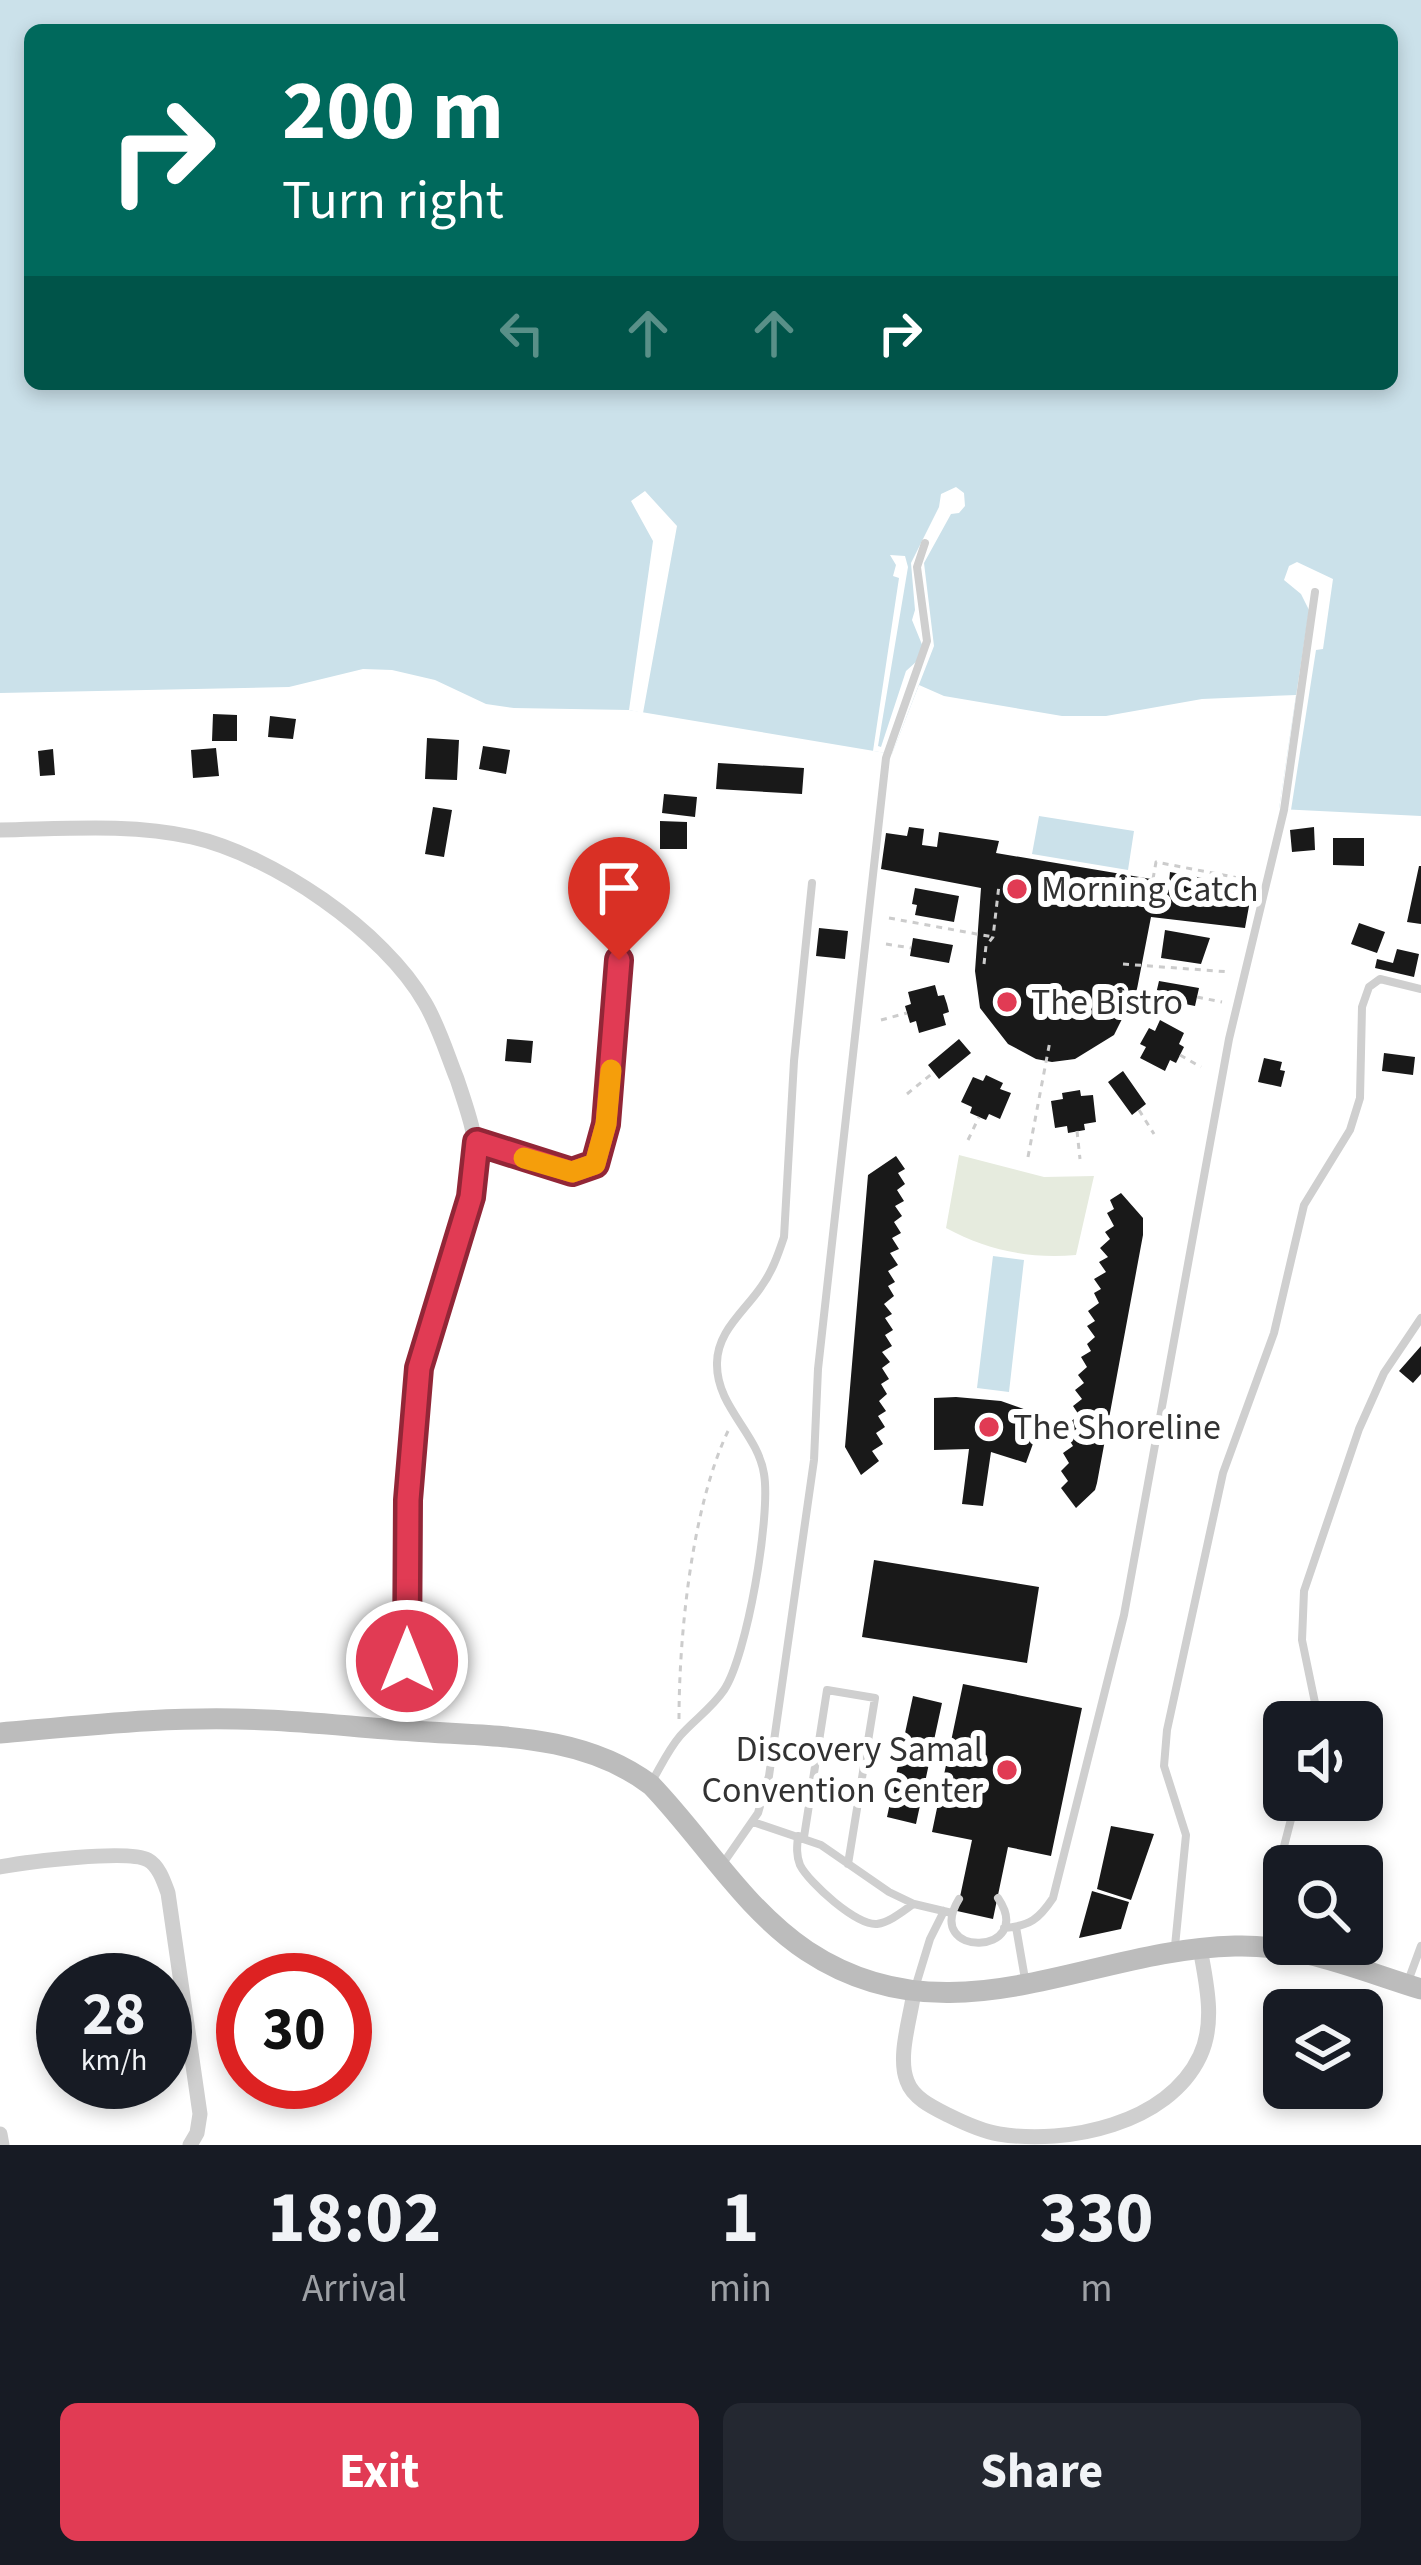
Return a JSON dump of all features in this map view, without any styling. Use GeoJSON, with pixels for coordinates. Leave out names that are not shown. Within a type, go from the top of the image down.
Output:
{"type":"FeatureCollection","features":[{"type":"Feature","properties":{"kind":"main road"},"geometry":{"type":"LineString","coordinates":[[0,1733],[138,1720],[264,1719],[525,1738],[590,1751],[633,1771],[650,1785],[782,1933],[813,1955],[873,1981],[914,1990],[972,1992],[1026,1986],[1175,1950],[1263,1947]]}},
{"type":"Feature","properties":{"kind":"main road"},"geometry":{"type":"LineString","coordinates":[[1366,1965],[1414,1987]]}},
{"type":"Feature","properties":{"kind":"street"},"geometry":{"type":"LineString","coordinates":[[0,830],[97,829],[176,835],[222,846],[281,872],[362,933],[407,977],[426,1004],[477,1142],[471,1197],[419,1368],[408,1500],[409,1731]]}},
{"type":"Feature","properties":{"kind":"street"},"geometry":{"type":"LineString","coordinates":[[0,1867],[125,1855],[147,1860],[159,1872],[168,1893],[200,2114],[190,2145]]}},
{"type":"Feature","properties":{"kind":"street"},"geometry":{"type":"LineString","coordinates":[[914,1990],[904,2063],[910,2088],[969,2125],[997,2134],[1066,2140],[1144,2111],[1192,2069],[1209,2018],[1200,1948]]}},
{"type":"Feature","properties":{"kind":"street"},"geometry":{"type":"LineString","coordinates":[[0,2134],[2,2145]]}},
{"type":"Feature","properties":{"kind":"lane"},"geometry":{"type":"LineString","coordinates":[[721,1865],[752,1822],[769,1776],[814,1460],[818,1369],[886,758],[927,641],[917,567],[926,543]]}},
{"type":"Feature","properties":{"kind":"lane"},"geometry":{"type":"LineString","coordinates":[[948,1912],[957,1933],[974,1944],[989,1942],[1004,1928],[1025,1927],[1040,1917],[1053,1898],[1124,1615],[1217,1100],[1284,810],[1315,592]]}},
{"type":"Feature","properties":{"kind":"lane"},"geometry":{"type":"LineString","coordinates":[[650,1785],[680,1737],[726,1688],[747,1619],[763,1522],[764,1475],[753,1441],[735,1416],[716,1367],[721,1340],[761,1288],[784,1237],[794,1061],[812,883]]}},
{"type":"Feature","properties":{"kind":"lane"},"geometry":{"type":"LineString","coordinates":[[477,1142],[572,1172],[595,1164],[606,1124],[620,930]]}},
{"type":"Feature","properties":{"kind":"lane"},"geometry":{"type":"LineString","coordinates":[[1175,1950],[1186,1835],[1164,1766],[1222,1473],[1274,1333],[1304,1205],[1350,1130],[1360,1098],[1362,1007],[1369,987],[1380,979],[1421,989]]}},
{"type":"Feature","properties":{"kind":"lane"},"geometry":{"type":"LineString","coordinates":[[1314,1701],[1302,1640],[1304,1591],[1359,1429],[1384,1373],[1421,1318]]}},
{"type":"Feature","properties":{"kind":"lane"},"geometry":{"type":"LineString","coordinates":[[848,1864],[875,1698],[826,1690],[811,1793],[796,1849],[802,1868],[861,1922],[883,1923],[914,1904]]}},
{"type":"Feature","properties":{"kind":"lane"},"geometry":{"type":"LineString","coordinates":[[811,1793],[858,1801]]}},
{"type":"Feature","properties":{"kind":"lane"},"geometry":{"type":"LineString","coordinates":[[752,1822],[801,1837],[914,1904],[948,1912]]}},
{"type":"Feature","properties":{"kind":"lane"},"geometry":{"type":"LineString","coordinates":[[998,1898],[1005,1912],[1004,1928]]}},
{"type":"Feature","properties":{"kind":"lane"},"geometry":{"type":"LineString","coordinates":[[914,1990],[930,1939],[959,1899]]}},
{"type":"Feature","properties":{"kind":"lane"},"geometry":{"type":"LineString","coordinates":[[1016,1927],[1026,1986]]}},
{"type":"Feature","properties":{"kind":"lane"},"geometry":{"type":"LineString","coordinates":[[1414,1987],[1421,1946]]}},
{"type":"Feature","properties":{"kind":"path"},"geometry":{"type":"LineString","coordinates":[[1153,879],[1156,862],[1266,884]]}},
{"type":"Feature","properties":{"kind":"path"},"geometry":{"type":"LineString","coordinates":[[984,964],[986,946],[993,937],[999,885]]}},
{"type":"Feature","properties":{"kind":"path"},"geometry":{"type":"LineString","coordinates":[[889,918],[993,937]]}},
{"type":"Feature","properties":{"kind":"path"},"geometry":{"type":"LineString","coordinates":[[886,944],[911,948]]}},
{"type":"Feature","properties":{"kind":"path"},"geometry":{"type":"LineString","coordinates":[[1123,964],[1230,971]]}},
{"type":"Feature","properties":{"kind":"path"},"geometry":{"type":"LineString","coordinates":[[1197,997],[1222,1002]]}},
{"type":"Feature","properties":{"kind":"path"},"geometry":{"type":"LineString","coordinates":[[881,1020],[907,1013]]}},
{"type":"Feature","properties":{"kind":"path"},"geometry":{"type":"LineString","coordinates":[[1028,1156],[1050,1041]]}},
{"type":"Feature","properties":{"kind":"path"},"geometry":{"type":"LineString","coordinates":[[1180,1055],[1202,1067]]}},
{"type":"Feature","properties":{"kind":"path"},"geometry":{"type":"LineString","coordinates":[[907,1094],[934,1072]]}},
{"type":"Feature","properties":{"kind":"path"},"geometry":{"type":"LineString","coordinates":[[1139,1110],[1154,1134]]}},
{"type":"Feature","properties":{"kind":"path"},"geometry":{"type":"LineString","coordinates":[[968,1140],[979,1117]]}},
{"type":"Feature","properties":{"kind":"path"},"geometry":{"type":"LineString","coordinates":[[1077,1131],[1080,1159]]}},
{"type":"Feature","properties":{"kind":"path"},"geometry":{"type":"LineString","coordinates":[[680,1737],[684,1627],[700,1522],[717,1455],[735,1416]]}},
{"type":"Feature","properties":{"kind":"shaded area"},"geometry":{"type":"Polygon","coordinates":[[[959,1155],[1044,1177],[1094,1176],[1076,1255],[1008,1251],[946,1228],[959,1155]]]}},
{"type":"Feature","properties":{"kind":"water"},"geometry":{"type":"Polygon","coordinates":[[[0,0],[1421,0],[1421,816],[1279,809],[1296,695],[1202,699],[1106,716],[1062,716],[944,696],[919,685],[892,754],[629,710],[486,704],[435,680],[392,670],[363,669],[289,687],[0,693],[0,0]]]}},
{"type":"Feature","properties":{"kind":"water"},"geometry":{"type":"Polygon","coordinates":[[[1039,816],[1134,831],[1128,870],[1032,854],[1039,816]]]}},
{"type":"Feature","properties":{"kind":"water"},"geometry":{"type":"Polygon","coordinates":[[[993,1256],[1024,1260],[1009,1392],[977,1388],[993,1256]]]}},
{"type":"Feature","properties":{"kind":"pier"},"geometry":{"type":"Polygon","coordinates":[[[956,487],[964,493],[965,506],[951,514],[924,563],[934,646],[892,754],[873,751],[899,578],[893,576],[896,565],[890,555],[905,556],[908,567],[881,747],[906,671],[923,647],[912,620],[911,563],[941,494],[956,487]]]}},
{"type":"Feature","properties":{"kind":"pier"},"geometry":{"type":"Polygon","coordinates":[[[645,491],[677,526],[643,713],[629,710],[653,541],[631,501],[645,491]]]}},
{"type":"Feature","properties":{"kind":"pier"},"geometry":{"type":"Polygon","coordinates":[[[1297,562],[1333,579],[1323,649],[1316,650],[1291,810],[1279,809],[1309,610],[1301,594],[1284,580],[1289,566],[1297,562]]]}},
{"type":"Feature","properties":{"kind":"building"},"geometry":{"type":"Polygon","coordinates":[[[213,714],[237,715],[237,741],[212,741],[213,714]]]}},
{"type":"Feature","properties":{"kind":"building"},"geometry":{"type":"Polygon","coordinates":[[[270,716],[296,719],[293,739],[268,737],[270,716]]]}},
{"type":"Feature","properties":{"kind":"building"},"geometry":{"type":"Polygon","coordinates":[[[427,738],[459,740],[457,780],[425,779],[427,738]]]}},
{"type":"Feature","properties":{"kind":"building"},"geometry":{"type":"Polygon","coordinates":[[[483,746],[510,750],[506,774],[479,769],[483,746]]]}},
{"type":"Feature","properties":{"kind":"building"},"geometry":{"type":"Polygon","coordinates":[[[216,748],[219,776],[193,778],[191,750],[216,748]]]}},
{"type":"Feature","properties":{"kind":"building"},"geometry":{"type":"Polygon","coordinates":[[[53,749],[55,775],[40,776],[38,751],[53,749]]]}},
{"type":"Feature","properties":{"kind":"building"},"geometry":{"type":"Polygon","coordinates":[[[718,763],[804,768],[802,794],[716,789],[718,763]]]}},
{"type":"Feature","properties":{"kind":"building"},"geometry":{"type":"Polygon","coordinates":[[[664,794],[697,797],[695,817],[662,813],[664,794]]]}},
{"type":"Feature","properties":{"kind":"building"},"geometry":{"type":"Polygon","coordinates":[[[433,807],[452,810],[444,857],[425,854],[433,807]]]}},
{"type":"Feature","properties":{"kind":"building"},"geometry":{"type":"Polygon","coordinates":[[[660,821],[687,822],[687,849],[660,849],[660,821]]]}},
{"type":"Feature","properties":{"kind":"building"},"geometry":{"type":"Polygon","coordinates":[[[909,827],[924,829],[922,845],[937,847],[939,832],[999,841],[996,853],[1169,882],[1170,872],[1208,879],[1205,893],[1215,894],[1217,880],[1233,883],[1232,892],[1251,895],[1245,928],[1151,917],[1137,989],[1114,1035],[1075,1059],[1036,1059],[1008,1044],[980,1008],[975,971],[981,888],[881,869],[886,833],[907,836],[909,827]]]}},
{"type":"Feature","properties":{"kind":"building"},"geometry":{"type":"Polygon","coordinates":[[[1314,827],[1315,850],[1292,852],[1290,830],[1314,827]]]}},
{"type":"Feature","properties":{"kind":"building"},"geometry":{"type":"Polygon","coordinates":[[[1333,838],[1364,838],[1364,866],[1333,865],[1333,838]]]}},
{"type":"Feature","properties":{"kind":"building"},"geometry":{"type":"Polygon","coordinates":[[[1421,866],[1421,924],[1407,922],[1421,866]]]}},
{"type":"Feature","properties":{"kind":"building"},"geometry":{"type":"Polygon","coordinates":[[[915,888],[959,896],[954,922],[915,915],[915,888]]]}},
{"type":"Feature","properties":{"kind":"building"},"geometry":{"type":"Polygon","coordinates":[[[1359,923],[1385,932],[1377,953],[1351,944],[1359,923]]]}},
{"type":"Feature","properties":{"kind":"building"},"geometry":{"type":"Polygon","coordinates":[[[819,928],[848,931],[845,959],[816,956],[819,928]]]}},
{"type":"Feature","properties":{"kind":"building"},"geometry":{"type":"Polygon","coordinates":[[[1165,930],[1210,938],[1201,964],[1161,958],[1165,930]]]}},
{"type":"Feature","properties":{"kind":"building"},"geometry":{"type":"Polygon","coordinates":[[[913,938],[953,945],[949,963],[910,956],[913,938]]]}},
{"type":"Feature","properties":{"kind":"building"},"geometry":{"type":"Polygon","coordinates":[[[1397,949],[1419,954],[1414,977],[1375,968],[1377,959],[1393,963],[1397,949]]]}},
{"type":"Feature","properties":{"kind":"building"},"geometry":{"type":"Polygon","coordinates":[[[1159,981],[1199,988],[1195,1006],[1155,998],[1159,981]]]}},
{"type":"Feature","properties":{"kind":"building"},"geometry":{"type":"Polygon","coordinates":[[[935,985],[947,1004],[946,1025],[919,1033],[905,1006],[911,1004],[908,992],[935,985]]]}},
{"type":"Feature","properties":{"kind":"building"},"geometry":{"type":"Polygon","coordinates":[[[1160,1020],[1184,1033],[1179,1044],[1184,1047],[1176,1063],[1170,1060],[1165,1071],[1140,1058],[1146,1047],[1140,1044],[1160,1020]]]}},
{"type":"Feature","properties":{"kind":"building"},"geometry":{"type":"Polygon","coordinates":[[[507,1039],[533,1041],[531,1063],[505,1061],[507,1039]]]}},
{"type":"Feature","properties":{"kind":"building"},"geometry":{"type":"Polygon","coordinates":[[[959,1039],[971,1053],[939,1079],[928,1065],[959,1039]]]}},
{"type":"Feature","properties":{"kind":"building"},"geometry":{"type":"Polygon","coordinates":[[[1384,1053],[1415,1057],[1413,1075],[1382,1071],[1384,1053]]]}},
{"type":"Feature","properties":{"kind":"building"},"geometry":{"type":"Polygon","coordinates":[[[1264,1058],[1282,1062],[1281,1087],[1258,1082],[1264,1058]]]}},
{"type":"Feature","properties":{"kind":"building"},"geometry":{"type":"Polygon","coordinates":[[[1123,1071],[1146,1104],[1132,1115],[1108,1082],[1123,1071]]]}},
{"type":"Feature","properties":{"kind":"building"},"geometry":{"type":"Polygon","coordinates":[[[986,1075],[1011,1093],[1000,1119],[989,1114],[986,1120],[979,1117],[961,1102],[973,1077],[983,1081],[986,1075]]]}},
{"type":"Feature","properties":{"kind":"building"},"geometry":{"type":"Polygon","coordinates":[[[1080,1090],[1081,1096],[1093,1095],[1096,1122],[1068,1133],[1067,1126],[1055,1128],[1051,1101],[1080,1090]]]}},
{"type":"Feature","properties":{"kind":"building"},"geometry":{"type":"Polygon","coordinates":[[[896,1156],[905,1169],[898,1173],[905,1184],[897,1190],[904,1201],[895,1206],[902,1216],[894,1222],[901,1233],[892,1238],[899,1249],[890,1253],[898,1265],[888,1271],[895,1282],[888,1286],[894,1296],[884,1304],[892,1314],[885,1318],[893,1330],[885,1335],[892,1346],[882,1352],[890,1362],[882,1368],[889,1379],[881,1384],[887,1394],[879,1401],[886,1411],[878,1416],[885,1427],[876,1433],[883,1444],[872,1451],[879,1461],[861,1475],[845,1447],[868,1175],[896,1156]]]}},
{"type":"Feature","properties":{"kind":"building"},"geometry":{"type":"Polygon","coordinates":[[[1121,1193],[1143,1218],[1143,1235],[1097,1483],[1076,1508],[1061,1488],[1068,1481],[1061,1471],[1069,1463],[1063,1453],[1073,1446],[1068,1438],[1076,1432],[1069,1423],[1079,1415],[1073,1406],[1082,1399],[1075,1390],[1084,1383],[1078,1375],[1087,1367],[1081,1357],[1091,1351],[1087,1344],[1095,1337],[1087,1326],[1095,1321],[1088,1311],[1099,1303],[1094,1293],[1101,1289],[1094,1279],[1106,1272],[1099,1262],[1108,1257],[1100,1248],[1110,1239],[1105,1232],[1114,1226],[1107,1213],[1114,1209],[1110,1200],[1121,1193]]]}},
{"type":"Feature","properties":{"kind":"building"},"geometry":{"type":"Polygon","coordinates":[[[1421,1346],[1421,1374],[1413,1383],[1399,1371],[1421,1346]]]}},
{"type":"Feature","properties":{"kind":"building"},"geometry":{"type":"Polygon","coordinates":[[[934,1398],[1001,1401],[1043,1416],[1026,1463],[991,1452],[983,1506],[962,1504],[969,1449],[934,1450],[934,1398]]]}},
{"type":"Feature","properties":{"kind":"building"},"geometry":{"type":"Polygon","coordinates":[[[874,1560],[1039,1587],[1027,1663],[862,1637],[874,1560]]]}},
{"type":"Feature","properties":{"kind":"building","name":"Discovery Samal Convention Center"},"geometry":{"type":"Polygon","coordinates":[[[963,1684],[1082,1708],[1051,1856],[1008,1847],[993,1919],[957,1911],[972,1840],[932,1832],[963,1684]]]}},
{"type":"Feature","properties":{"kind":"building"},"geometry":{"type":"Polygon","coordinates":[[[913,1696],[942,1703],[916,1824],[887,1817],[913,1696]]]}},
{"type":"Feature","properties":{"kind":"building"},"geometry":{"type":"Polygon","coordinates":[[[1111,1826],[1154,1834],[1131,1900],[1097,1889],[1111,1826]]]}},
{"type":"Feature","properties":{"kind":"building"},"geometry":{"type":"Polygon","coordinates":[[[1092,1891],[1129,1902],[1121,1929],[1079,1938],[1092,1891]]]}},
{"type":"Feature","properties":{"kind":"slow traffic"},"geometry":{"type":"LineString","coordinates":[[524,1158],[572,1172],[595,1164],[602,1151],[611,1070]]}},
{"type":"Feature","properties":{"kind":"place","name":"Morning Catch"},"geometry":{"type":"Point","coordinates":[1017,889]}},
{"type":"Feature","properties":{"kind":"place","name":"The Bistro"},"geometry":{"type":"Point","coordinates":[1007,1002]}},
{"type":"Feature","properties":{"kind":"place","name":"The Shoreline"},"geometry":{"type":"Point","coordinates":[989,1427]}},
{"type":"Feature","properties":{"kind":"place","name":"Discovery Samal Convention Center"},"geometry":{"type":"Point","coordinates":[1007,1770]}},
{"type":"Feature","properties":{"kind":"route"},"geometry":{"type":"LineString","coordinates":[[407,1661],[408,1500],[419,1368],[471,1197],[477,1142],[572,1172],[595,1164],[606,1124],[619,960]]}}]}
